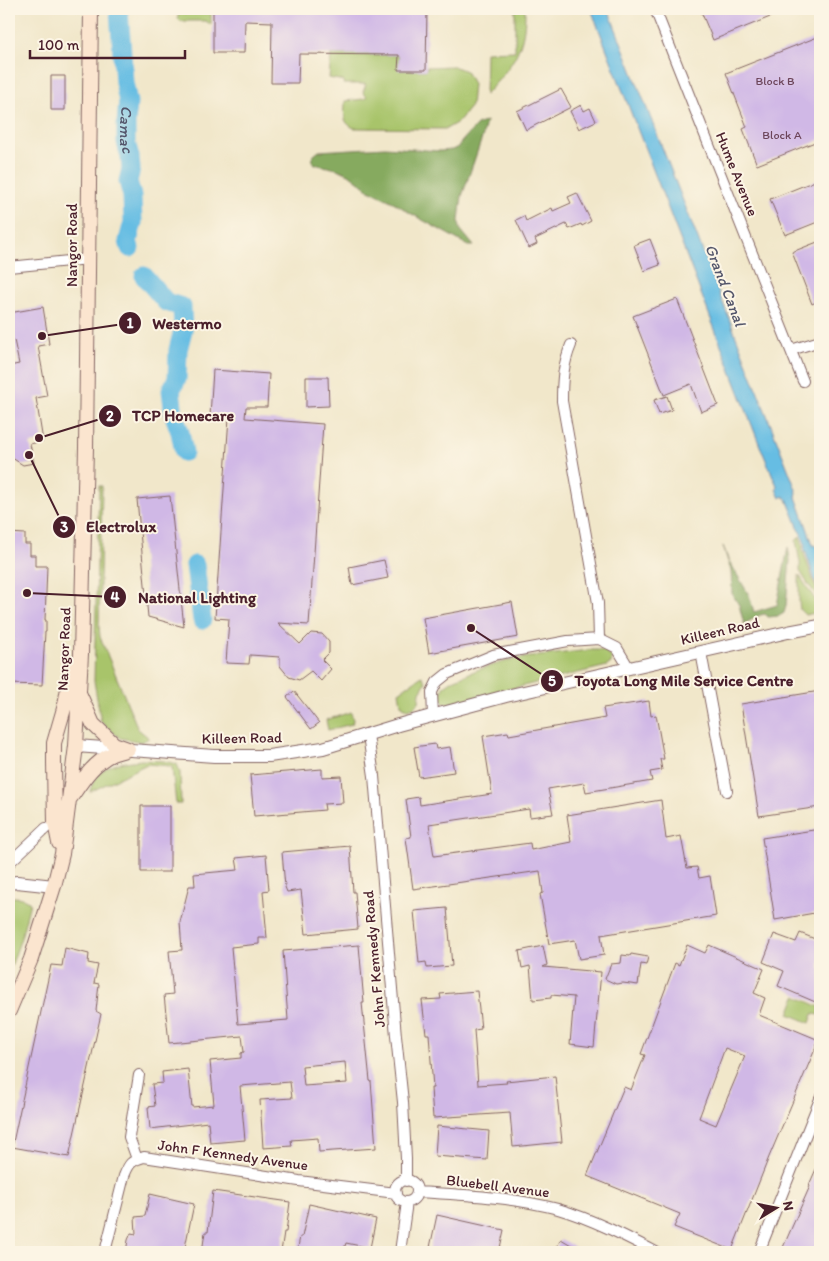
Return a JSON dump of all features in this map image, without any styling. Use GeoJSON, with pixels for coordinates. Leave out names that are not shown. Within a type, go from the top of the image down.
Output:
{"type":"FeatureCollection","features":[{"type":"Feature","properties":{"kind":"main road","name":"Nangor Road"},"geometry":{"type":"LineString","coordinates":[[9,1010],[31,959],[54,886],[62,854],[76,746],[81,654],[86,448],[91,9]]}},
{"type":"Feature","properties":{"kind":"main road"},"geometry":{"type":"LineString","coordinates":[[62,854],[55,823],[54,743],[65,705],[70,677],[81,654]]}},
{"type":"Feature","properties":{"kind":"main road"},"geometry":{"type":"LineString","coordinates":[[79,692],[93,724],[114,744],[128,750]]}},
{"type":"Feature","properties":{"kind":"main road"},"geometry":{"type":"LineString","coordinates":[[69,800],[82,780],[98,763],[112,754],[128,750]]}},
{"type":"Feature","properties":{"kind":"street","name":"Hume Avenue"},"geometry":{"type":"LineString","coordinates":[[656,9],[803,381]]}},
{"type":"Feature","properties":{"kind":"street"},"geometry":{"type":"LineString","coordinates":[[9,267],[89,260]]}},
{"type":"Feature","properties":{"kind":"street"},"geometry":{"type":"LineString","coordinates":[[791,350],[820,341]]}},
{"type":"Feature","properties":{"kind":"street"},"geometry":{"type":"LineString","coordinates":[[571,345],[564,367],[562,401],[598,603],[599,639]]}},
{"type":"Feature","properties":{"kind":"street","name":"Killeen Road"},"geometry":{"type":"LineString","coordinates":[[76,746],[214,756],[269,756],[323,748],[506,696],[819,626]]}},
{"type":"Feature","properties":{"kind":"street"},"geometry":{"type":"LineString","coordinates":[[433,716],[432,692],[436,682],[447,674],[493,655],[568,641],[599,639],[617,648],[629,668]]}},
{"type":"Feature","properties":{"kind":"street"},"geometry":{"type":"LineString","coordinates":[[700,652],[727,791]]}},
{"type":"Feature","properties":{"kind":"street","name":"John F Kennedy Road"},"geometry":{"type":"LineString","coordinates":[[368,735],[374,776],[403,1102],[406,1181]]}},
{"type":"Feature","properties":{"kind":"street"},"geometry":{"type":"LineString","coordinates":[[9,863],[46,828]]}},
{"type":"Feature","properties":{"kind":"street"},"geometry":{"type":"LineString","coordinates":[[9,883],[54,886]]}},
{"type":"Feature","properties":{"kind":"street"},"geometry":{"type":"LineString","coordinates":[[137,1159],[129,1137],[139,1075]]}},
{"type":"Feature","properties":{"kind":"street"},"geometry":{"type":"LineString","coordinates":[[758,1252],[820,1099]]}},
{"type":"Feature","properties":{"kind":"street","name":"John F Kennedy Avenue"},"geometry":{"type":"LineString","coordinates":[[105,1252],[124,1176],[129,1165],[137,1159],[144,1157],[396,1194]]}},
{"type":"Feature","properties":{"kind":"street"},"geometry":{"type":"LineString","coordinates":[[406,1181],[414,1184],[417,1192],[413,1200],[408,1202],[400,1200],[396,1194],[398,1185],[406,1181]]}},
{"type":"Feature","properties":{"kind":"street","name":"Bluebell Avenue"},"geometry":{"type":"LineString","coordinates":[[417,1192],[523,1201],[559,1210],[595,1222],[656,1252]]}},
{"type":"Feature","properties":{"kind":"street"},"geometry":{"type":"LineString","coordinates":[[400,1252],[408,1202]]}},
{"type":"Feature","properties":{"kind":"green space"},"geometry":{"type":"Polygon","coordinates":[[[178,9],[211,9],[211,25],[206,21],[180,21],[178,19],[178,9]]]}},
{"type":"Feature","properties":{"kind":"green space"},"geometry":{"type":"Polygon","coordinates":[[[515,9],[525,9],[525,23],[520,47],[502,76],[485,95],[486,52],[515,51],[515,9]]]}},
{"type":"Feature","properties":{"kind":"green space"},"geometry":{"type":"Polygon","coordinates":[[[331,54],[399,55],[399,70],[426,70],[426,67],[453,66],[466,71],[473,84],[471,106],[458,122],[446,129],[354,128],[345,120],[345,101],[367,97],[363,92],[366,84],[343,84],[344,81],[329,78],[331,54]]]}},
{"type":"Feature","properties":{"kind":"green space"},"geometry":{"type":"Polygon","coordinates":[[[486,121],[462,196],[459,220],[460,229],[474,246],[469,246],[371,191],[349,174],[337,169],[314,164],[312,161],[313,156],[319,151],[385,147],[440,151],[452,150],[458,147],[477,125],[486,121]]]}},
{"type":"Feature","properties":{"kind":"green space"},"geometry":{"type":"Polygon","coordinates":[[[99,486],[102,486],[100,637],[138,729],[149,738],[142,742],[120,738],[101,722],[94,681],[99,486]]]}},
{"type":"Feature","properties":{"kind":"green space"},"geometry":{"type":"Polygon","coordinates":[[[800,536],[802,548],[820,600],[800,571],[796,541],[800,536]]]}},
{"type":"Feature","properties":{"kind":"green space"},"geometry":{"type":"Polygon","coordinates":[[[723,546],[729,561],[749,595],[754,612],[777,605],[788,547],[790,560],[784,613],[779,616],[768,617],[765,614],[760,615],[744,624],[739,605],[732,594],[731,571],[723,546]]]}},
{"type":"Feature","properties":{"kind":"green space"},"geometry":{"type":"Polygon","coordinates":[[[799,575],[820,607],[820,612],[805,615],[800,610],[799,575]]]}},
{"type":"Feature","properties":{"kind":"green space"},"geometry":{"type":"Polygon","coordinates":[[[589,650],[607,652],[609,656],[612,656],[611,663],[607,666],[448,704],[443,703],[439,699],[439,692],[443,690],[443,687],[453,680],[477,670],[514,659],[589,650]]]}},
{"type":"Feature","properties":{"kind":"green space"},"geometry":{"type":"Polygon","coordinates":[[[422,676],[426,682],[420,692],[419,702],[414,707],[408,709],[403,707],[399,692],[422,676]]]}},
{"type":"Feature","properties":{"kind":"green space"},"geometry":{"type":"Polygon","coordinates":[[[351,712],[352,724],[328,730],[326,720],[351,712]]]}},
{"type":"Feature","properties":{"kind":"green space"},"geometry":{"type":"Polygon","coordinates":[[[142,760],[164,761],[177,764],[180,772],[181,804],[176,804],[172,767],[170,766],[147,764],[90,792],[97,776],[103,771],[117,764],[142,760]]]}},
{"type":"Feature","properties":{"kind":"green space"},"geometry":{"type":"Polygon","coordinates":[[[9,897],[23,898],[30,903],[21,938],[9,972],[9,897]]]}},
{"type":"Feature","properties":{"kind":"green space"},"geometry":{"type":"Polygon","coordinates":[[[796,996],[820,1007],[820,1015],[813,1014],[810,1023],[789,1014],[796,996]]]}},
{"type":"Feature","properties":{"kind":"water"},"geometry":{"type":"Polygon","coordinates":[[[591,9],[608,9],[797,492],[796,497],[813,545],[820,552],[820,600],[804,547],[805,544],[787,499],[783,496],[780,498],[776,489],[778,488],[591,9]]]}},
{"type":"Feature","properties":{"kind":"building"},"geometry":{"type":"Polygon","coordinates":[[[213,9],[427,9],[426,70],[398,70],[399,55],[299,54],[298,83],[271,83],[272,22],[245,21],[244,53],[213,53],[213,9]]]}},
{"type":"Feature","properties":{"kind":"building"},"geometry":{"type":"Polygon","coordinates":[[[700,9],[790,9],[713,40],[700,9]]]}},
{"type":"Feature","properties":{"kind":"building"},"geometry":{"type":"Polygon","coordinates":[[[820,36],[820,140],[757,165],[743,129],[747,127],[726,73],[820,36]]]}},
{"type":"Feature","properties":{"kind":"building"},"geometry":{"type":"Polygon","coordinates":[[[51,76],[65,76],[65,110],[51,110],[51,76]]]}},
{"type":"Feature","properties":{"kind":"building"},"geometry":{"type":"Polygon","coordinates":[[[561,89],[571,107],[526,130],[517,111],[561,89]]]}},
{"type":"Feature","properties":{"kind":"building"},"geometry":{"type":"Polygon","coordinates":[[[581,105],[584,111],[590,108],[596,121],[579,129],[570,111],[581,105]]]}},
{"type":"Feature","properties":{"kind":"building"},"geometry":{"type":"Polygon","coordinates":[[[820,179],[820,221],[785,235],[770,199],[820,179]]]}},
{"type":"Feature","properties":{"kind":"building"},"geometry":{"type":"Polygon","coordinates":[[[577,193],[591,221],[582,226],[581,224],[569,229],[566,224],[535,239],[537,244],[529,248],[516,220],[524,216],[526,221],[552,208],[553,211],[571,203],[568,197],[577,193]]]}},
{"type":"Feature","properties":{"kind":"building"},"geometry":{"type":"Polygon","coordinates":[[[650,239],[660,265],[644,271],[634,245],[650,239]]]}},
{"type":"Feature","properties":{"kind":"building"},"geometry":{"type":"Polygon","coordinates":[[[820,241],[820,300],[812,304],[792,252],[820,241]]]}},
{"type":"Feature","properties":{"kind":"building"},"geometry":{"type":"Polygon","coordinates":[[[677,299],[718,405],[701,412],[691,384],[664,395],[633,316],[677,299]]]}},
{"type":"Feature","properties":{"kind":"building"},"geometry":{"type":"Polygon","coordinates":[[[43,307],[49,344],[38,346],[47,396],[36,398],[43,441],[30,444],[34,463],[23,465],[9,456],[9,366],[19,364],[14,340],[9,341],[9,313],[43,307]]]}},
{"type":"Feature","properties":{"kind":"building"},"geometry":{"type":"Polygon","coordinates":[[[213,370],[269,374],[267,407],[246,407],[245,418],[323,424],[309,625],[278,623],[300,644],[311,633],[322,634],[329,642],[329,653],[322,660],[331,669],[321,681],[311,671],[299,680],[289,677],[280,666],[280,657],[250,655],[249,664],[226,663],[229,619],[215,618],[229,417],[210,416],[213,370]]]}},
{"type":"Feature","properties":{"kind":"building"},"geometry":{"type":"Polygon","coordinates":[[[306,377],[328,377],[329,406],[306,407],[306,377]]]}},
{"type":"Feature","properties":{"kind":"building"},"geometry":{"type":"Polygon","coordinates":[[[667,396],[672,410],[659,414],[654,400],[667,396]]]}},
{"type":"Feature","properties":{"kind":"building"},"geometry":{"type":"Polygon","coordinates":[[[170,496],[184,627],[148,617],[137,499],[170,496]]]}},
{"type":"Feature","properties":{"kind":"building"},"geometry":{"type":"Polygon","coordinates":[[[9,533],[25,534],[25,544],[30,544],[30,555],[35,555],[35,566],[47,566],[46,632],[42,685],[9,684],[9,533]]]}},
{"type":"Feature","properties":{"kind":"building"},"geometry":{"type":"Polygon","coordinates":[[[384,560],[388,578],[352,585],[349,567],[384,560]]]}},
{"type":"Feature","properties":{"kind":"building"},"geometry":{"type":"Polygon","coordinates":[[[512,602],[518,637],[429,653],[423,618],[512,602]]]}},
{"type":"Feature","properties":{"kind":"building"},"geometry":{"type":"Polygon","coordinates":[[[294,691],[319,723],[311,729],[287,697],[294,691]]]}},
{"type":"Feature","properties":{"kind":"building"},"geometry":{"type":"Polygon","coordinates":[[[820,691],[820,807],[759,816],[741,704],[820,691]]]}},
{"type":"Feature","properties":{"kind":"building"},"geometry":{"type":"Polygon","coordinates":[[[649,701],[651,716],[656,715],[664,759],[660,759],[662,770],[650,772],[652,781],[586,792],[584,783],[548,789],[553,814],[530,817],[529,809],[429,824],[434,856],[530,843],[531,850],[571,842],[567,815],[661,800],[666,839],[681,836],[687,868],[697,867],[699,878],[710,876],[716,916],[601,935],[604,955],[579,959],[575,940],[549,944],[540,894],[543,893],[540,871],[413,889],[406,838],[411,837],[406,799],[419,797],[420,805],[492,794],[483,736],[508,732],[509,735],[605,718],[603,708],[649,701]]]}},
{"type":"Feature","properties":{"kind":"building"},"geometry":{"type":"Polygon","coordinates":[[[435,744],[436,749],[450,747],[454,772],[419,777],[414,747],[435,744]]]}},
{"type":"Feature","properties":{"kind":"building"},"geometry":{"type":"Polygon","coordinates":[[[322,769],[322,777],[341,776],[343,803],[324,804],[325,810],[254,816],[250,775],[322,769]]]}},
{"type":"Feature","properties":{"kind":"building"},"geometry":{"type":"Polygon","coordinates":[[[141,806],[170,806],[170,872],[141,872],[141,806]]]}},
{"type":"Feature","properties":{"kind":"building"},"geometry":{"type":"Polygon","coordinates":[[[820,829],[820,912],[775,920],[762,838],[820,829]]]}},
{"type":"Feature","properties":{"kind":"building"},"geometry":{"type":"Polygon","coordinates":[[[350,846],[358,929],[306,934],[301,890],[287,892],[282,852],[350,846]]]}},
{"type":"Feature","properties":{"kind":"building"},"geometry":{"type":"Polygon","coordinates":[[[266,855],[269,890],[263,891],[267,938],[259,938],[259,944],[231,947],[238,1024],[288,1020],[283,951],[359,945],[364,1003],[362,1003],[376,1148],[319,1152],[318,1138],[291,1140],[292,1146],[263,1148],[260,1100],[292,1098],[290,1082],[240,1086],[245,1140],[210,1143],[208,1122],[150,1129],[148,1107],[155,1106],[152,1084],[163,1083],[162,1072],[188,1069],[192,1107],[214,1105],[210,1061],[241,1058],[241,1053],[244,1052],[242,1036],[169,1043],[164,995],[173,994],[169,951],[182,950],[180,922],[189,886],[195,886],[194,874],[238,870],[236,858],[266,855]],[[345,1062],[302,1066],[304,1086],[347,1083],[345,1062]]]}},
{"type":"Feature","properties":{"kind":"building"},"geometry":{"type":"Polygon","coordinates":[[[447,908],[452,966],[427,968],[426,962],[419,963],[414,911],[447,908]]]}},
{"type":"Feature","properties":{"kind":"building"},"geometry":{"type":"Polygon","coordinates":[[[800,933],[820,941],[820,1004],[778,986],[784,971],[763,962],[774,934],[796,942],[800,933]]]}},
{"type":"Feature","properties":{"kind":"building"},"geometry":{"type":"Polygon","coordinates":[[[687,945],[705,953],[709,945],[764,969],[754,993],[765,998],[759,1015],[819,1040],[732,1250],[674,1227],[680,1214],[587,1176],[624,1087],[631,1090],[645,1055],[641,1054],[675,963],[679,965],[687,945]],[[725,1048],[699,1118],[716,1125],[745,1056],[725,1048]]]}},
{"type":"Feature","properties":{"kind":"building"},"geometry":{"type":"Polygon","coordinates":[[[543,946],[547,965],[543,967],[601,972],[594,1047],[570,1044],[574,997],[551,995],[551,998],[533,1000],[530,966],[522,968],[519,951],[543,946]]]}},
{"type":"Feature","properties":{"kind":"building"},"geometry":{"type":"Polygon","coordinates":[[[65,948],[89,954],[88,963],[98,965],[94,983],[99,984],[96,1011],[101,1014],[69,1157],[12,1147],[51,965],[62,966],[65,948]]]}},
{"type":"Feature","properties":{"kind":"building"},"geometry":{"type":"Polygon","coordinates":[[[631,954],[648,957],[646,965],[641,964],[638,985],[616,984],[605,979],[611,964],[621,963],[622,955],[630,956],[631,954]]]}},
{"type":"Feature","properties":{"kind":"building"},"geometry":{"type":"Polygon","coordinates":[[[477,991],[481,1029],[474,1030],[478,1085],[555,1076],[562,1142],[513,1147],[510,1113],[433,1118],[429,1034],[426,1034],[422,1000],[441,999],[440,994],[477,991]]]}},
{"type":"Feature","properties":{"kind":"building"},"geometry":{"type":"Polygon","coordinates":[[[437,1126],[489,1131],[487,1160],[435,1156],[437,1126]]]}},
{"type":"Feature","properties":{"kind":"building"},"geometry":{"type":"Polygon","coordinates":[[[820,1160],[820,1252],[781,1252],[810,1186],[820,1160]]]}},
{"type":"Feature","properties":{"kind":"building"},"geometry":{"type":"Polygon","coordinates":[[[213,1191],[290,1202],[281,1252],[202,1252],[205,1232],[208,1232],[213,1191]]]}},
{"type":"Feature","properties":{"kind":"building"},"geometry":{"type":"Polygon","coordinates":[[[150,1194],[194,1204],[184,1252],[126,1252],[131,1233],[136,1234],[135,1217],[145,1216],[150,1194]]]}},
{"type":"Feature","properties":{"kind":"building"},"geometry":{"type":"Polygon","coordinates":[[[309,1204],[376,1219],[370,1248],[346,1243],[343,1252],[297,1252],[309,1204]]]}},
{"type":"Feature","properties":{"kind":"building"},"geometry":{"type":"Polygon","coordinates":[[[437,1215],[504,1230],[499,1252],[429,1252],[437,1215]]]}},
{"type":"Feature","properties":{"kind":"building"},"geometry":{"type":"Polygon","coordinates":[[[561,1239],[583,1252],[554,1252],[561,1239]]]}},
{"type":"Feature","properties":{"kind":"waterway","name":"Camac"},"geometry":{"type":"LineString","coordinates":[[119,10],[124,82],[128,102],[126,142],[130,157],[131,169],[128,181],[132,196],[133,222],[128,241],[130,248]]}},
{"type":"Feature","properties":{"kind":"waterway","name":"Camac"},"geometry":{"type":"LineString","coordinates":[[144,276],[166,302],[182,307],[183,330],[178,350],[177,379],[171,390],[174,415],[184,452]]}},
{"type":"Feature","properties":{"kind":"waterway","name":"Camac"},"geometry":{"type":"LineString","coordinates":[[195,565],[202,620]]}},
{"type":"Feature","properties":{"kind":"place","name":"Westermo"},"geometry":{"type":"Point","coordinates":[42,336]}},
{"type":"Feature","properties":{"kind":"place","name":"TCP Homecare"},"geometry":{"type":"Point","coordinates":[39,438]}},
{"type":"Feature","properties":{"kind":"place","name":"Electrolux"},"geometry":{"type":"Point","coordinates":[29,455]}},
{"type":"Feature","properties":{"kind":"place","name":"National Lighting"},"geometry":{"type":"Point","coordinates":[27,593]}},
{"type":"Feature","properties":{"kind":"place","name":"Toyota Long Mile Service Centre"},"geometry":{"type":"Point","coordinates":[471,628]}},
{"type":"Feature","properties":{"kind":"water label","name":"Grand Canal"},"geometry":{"type":"Point","coordinates":[726,285]}}]}
